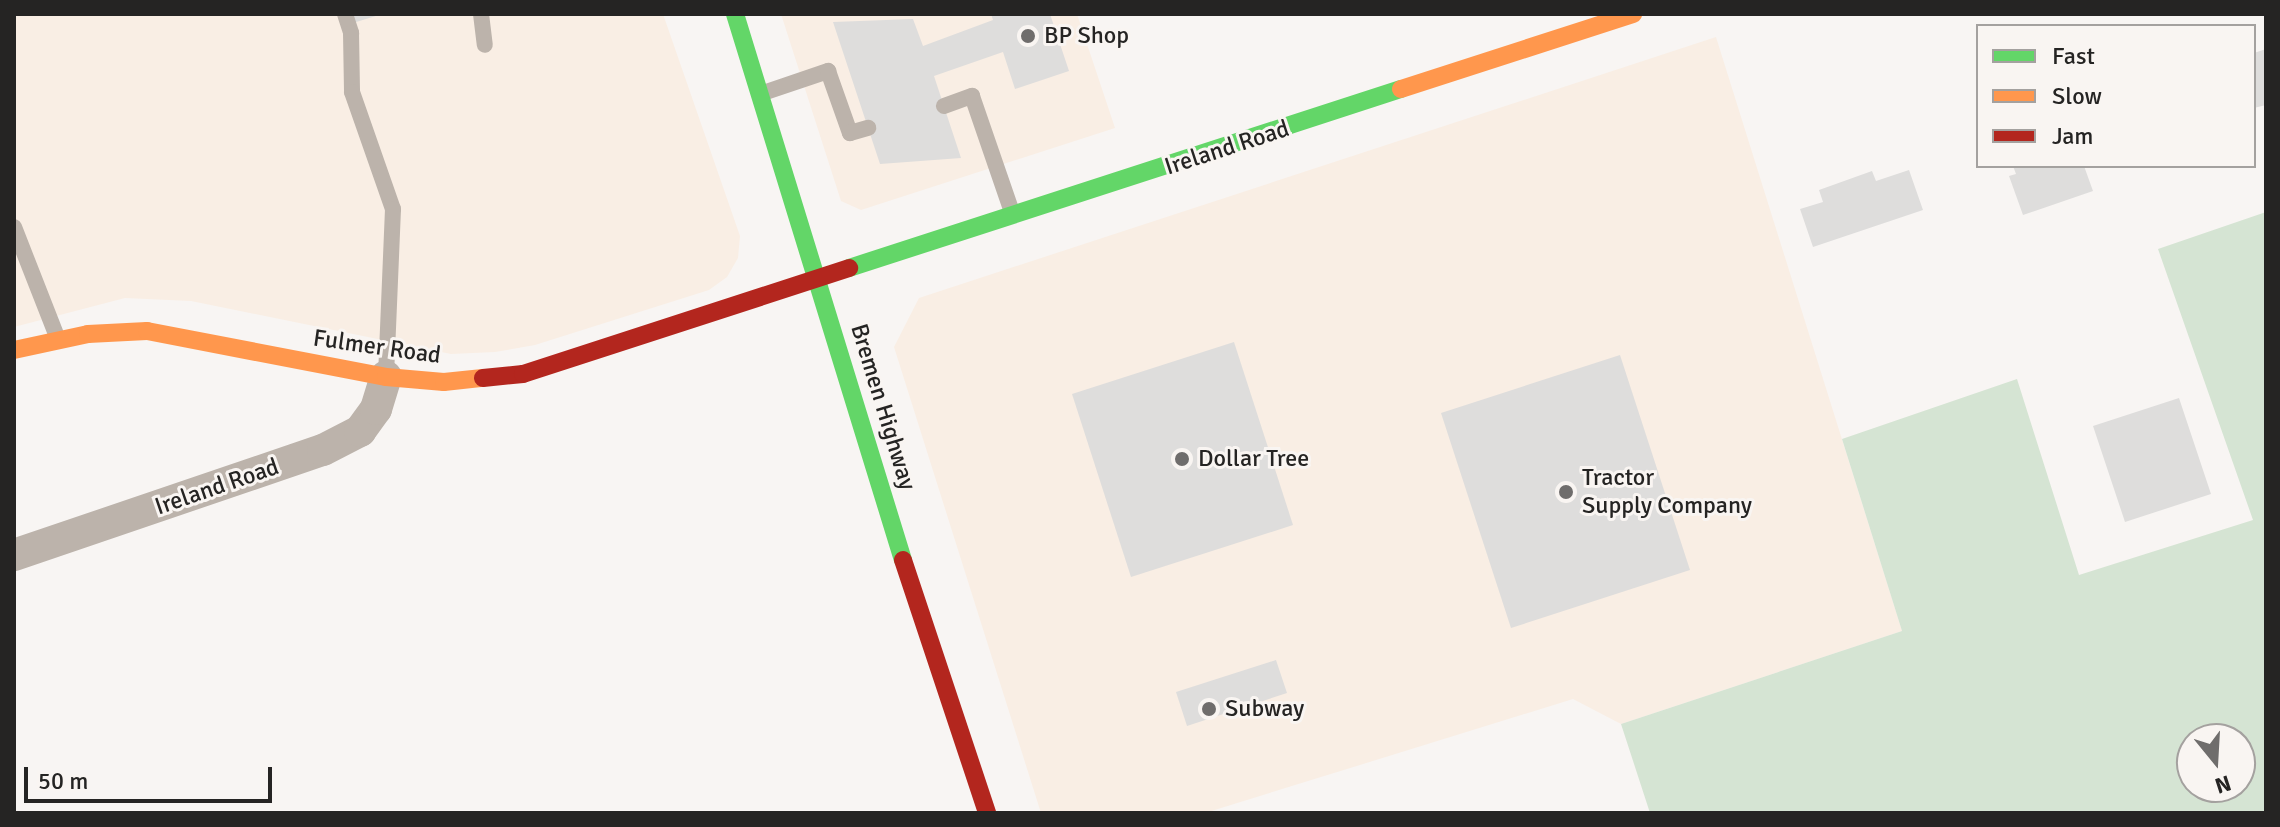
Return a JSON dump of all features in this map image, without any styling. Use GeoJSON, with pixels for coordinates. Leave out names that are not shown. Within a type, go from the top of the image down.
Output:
{"type":"FeatureCollection","features":[{"type":"Feature","properties":{"kind":"main road","name":"Bremen Highway"},"geometry":{"type":"LineString","coordinates":[[735,14],[820,281],[926,634],[987,813]]}},
{"type":"Feature","properties":{"kind":"main road","name":"Ireland Road"},"geometry":{"type":"LineString","coordinates":[[820,281],[1633,14]]}},
{"type":"Feature","properties":{"kind":"main road","name":"Fulmer Road"},"geometry":{"type":"LineString","coordinates":[[14,350],[57,339],[147,331],[386,377],[444,382],[523,374],[820,281]]}},
{"type":"Feature","properties":{"kind":"street","name":"Ireland Road"},"geometry":{"type":"LineString","coordinates":[[14,555],[323,450],[360,431],[376,409],[386,377]]}},
{"type":"Feature","properties":{"kind":"lane"},"geometry":{"type":"LineString","coordinates":[[345,14],[351,33],[352,92],[393,209],[386,377]]}},
{"type":"Feature","properties":{"kind":"lane"},"geometry":{"type":"LineString","coordinates":[[481,14],[485,45]]}},
{"type":"Feature","properties":{"kind":"lane"},"geometry":{"type":"LineString","coordinates":[[761,94],[828,71],[850,133],[868,128]]}},
{"type":"Feature","properties":{"kind":"lane"},"geometry":{"type":"LineString","coordinates":[[944,106],[972,96],[1014,217]]}},
{"type":"Feature","properties":{"kind":"lane"},"geometry":{"type":"LineString","coordinates":[[14,227],[57,339]]}},
{"type":"Feature","properties":{"kind":"shaded area"},"geometry":{"type":"Polygon","coordinates":[[[14,14],[663,14],[740,236],[738,258],[727,277],[709,290],[535,345],[495,352],[451,354],[191,301],[125,298],[14,327],[14,14]]]}},
{"type":"Feature","properties":{"kind":"shaded area"},"geometry":{"type":"Polygon","coordinates":[[[781,14],[1077,14],[1115,128],[861,210],[841,201],[781,14]]]}},
{"type":"Feature","properties":{"kind":"shaded area"},"geometry":{"type":"Polygon","coordinates":[[[1716,37],[1902,631],[1621,724],[1573,699],[1205,813],[1041,813],[894,347],[919,298],[1716,37]]]}},
{"type":"Feature","properties":{"kind":"green space"},"geometry":{"type":"Polygon","coordinates":[[[2266,212],[2266,813],[1650,813],[1621,724],[1902,631],[1842,439],[2017,379],[2079,575],[2253,520],[2158,249],[2266,212]]]}},
{"type":"Feature","properties":{"kind":"building"},"geometry":{"type":"Polygon","coordinates":[[[349,14],[379,14],[379,15],[353,23],[349,14]]]}},
{"type":"Feature","properties":{"kind":"building"},"geometry":{"type":"Polygon","coordinates":[[[991,14],[1050,14],[1069,71],[1015,89],[1003,52],[934,76],[961,158],[880,164],[833,22],[913,19],[923,46],[993,20],[991,14]]]}},
{"type":"Feature","properties":{"kind":"building"},"geometry":{"type":"Polygon","coordinates":[[[2266,49],[2266,105],[2256,108],[2256,52],[2266,49]]]}},
{"type":"Feature","properties":{"kind":"building"},"geometry":{"type":"Polygon","coordinates":[[[2014,168],[2085,168],[2093,191],[2023,215],[2009,176],[2016,174],[2014,168]]]}},
{"type":"Feature","properties":{"kind":"building"},"geometry":{"type":"Polygon","coordinates":[[[1909,170],[1923,210],[1813,247],[1800,209],[1823,202],[1819,190],[1872,171],[1876,181],[1909,170]]]}},
{"type":"Feature","properties":{"kind":"building","name":"Dollar Tree"},"geometry":{"type":"Polygon","coordinates":[[[1234,342],[1293,525],[1131,577],[1072,394],[1234,342]]]}},
{"type":"Feature","properties":{"kind":"building","name":"Tractor Supply Company"},"geometry":{"type":"Polygon","coordinates":[[[1620,355],[1690,570],[1511,628],[1441,413],[1620,355]]]}},
{"type":"Feature","properties":{"kind":"building"},"geometry":{"type":"Polygon","coordinates":[[[2179,398],[2211,494],[2125,522],[2093,426],[2179,398]]]}},
{"type":"Feature","properties":{"kind":"building","name":"Subway"},"geometry":{"type":"Polygon","coordinates":[[[1276,660],[1287,693],[1187,726],[1176,692],[1276,660]]]}},
{"type":"Feature","properties":{"kind":"traffic: fast"},"geometry":{"type":"LineString","coordinates":[[735,14],[903,560]]}},
{"type":"Feature","properties":{"kind":"traffic: fast"},"geometry":{"type":"LineString","coordinates":[[849,268],[1401,89]]}},
{"type":"Feature","properties":{"kind":"traffic: slow"},"geometry":{"type":"LineString","coordinates":[[1401,89],[1633,14]]}},
{"type":"Feature","properties":{"kind":"traffic: slow"},"geometry":{"type":"LineString","coordinates":[[14,350],[88,334],[147,331],[386,377],[444,382],[483,378]]}},
{"type":"Feature","properties":{"kind":"traffic: jam"},"geometry":{"type":"LineString","coordinates":[[483,378],[523,374],[849,268]]}},
{"type":"Feature","properties":{"kind":"traffic: jam"},"geometry":{"type":"LineString","coordinates":[[903,560],[987,813]]}},
{"type":"Feature","properties":{"kind":"place","name":"BP Shop"},"geometry":{"type":"Point","coordinates":[1028,36]}},
{"type":"Feature","properties":{"kind":"place","name":"Dollar Tree"},"geometry":{"type":"Point","coordinates":[1182,459]}},
{"type":"Feature","properties":{"kind":"place","name":"Tractor Supply Company"},"geometry":{"type":"Point","coordinates":[1566,492]}},
{"type":"Feature","properties":{"kind":"place","name":"Subway"},"geometry":{"type":"Point","coordinates":[1209,709]}}]}
